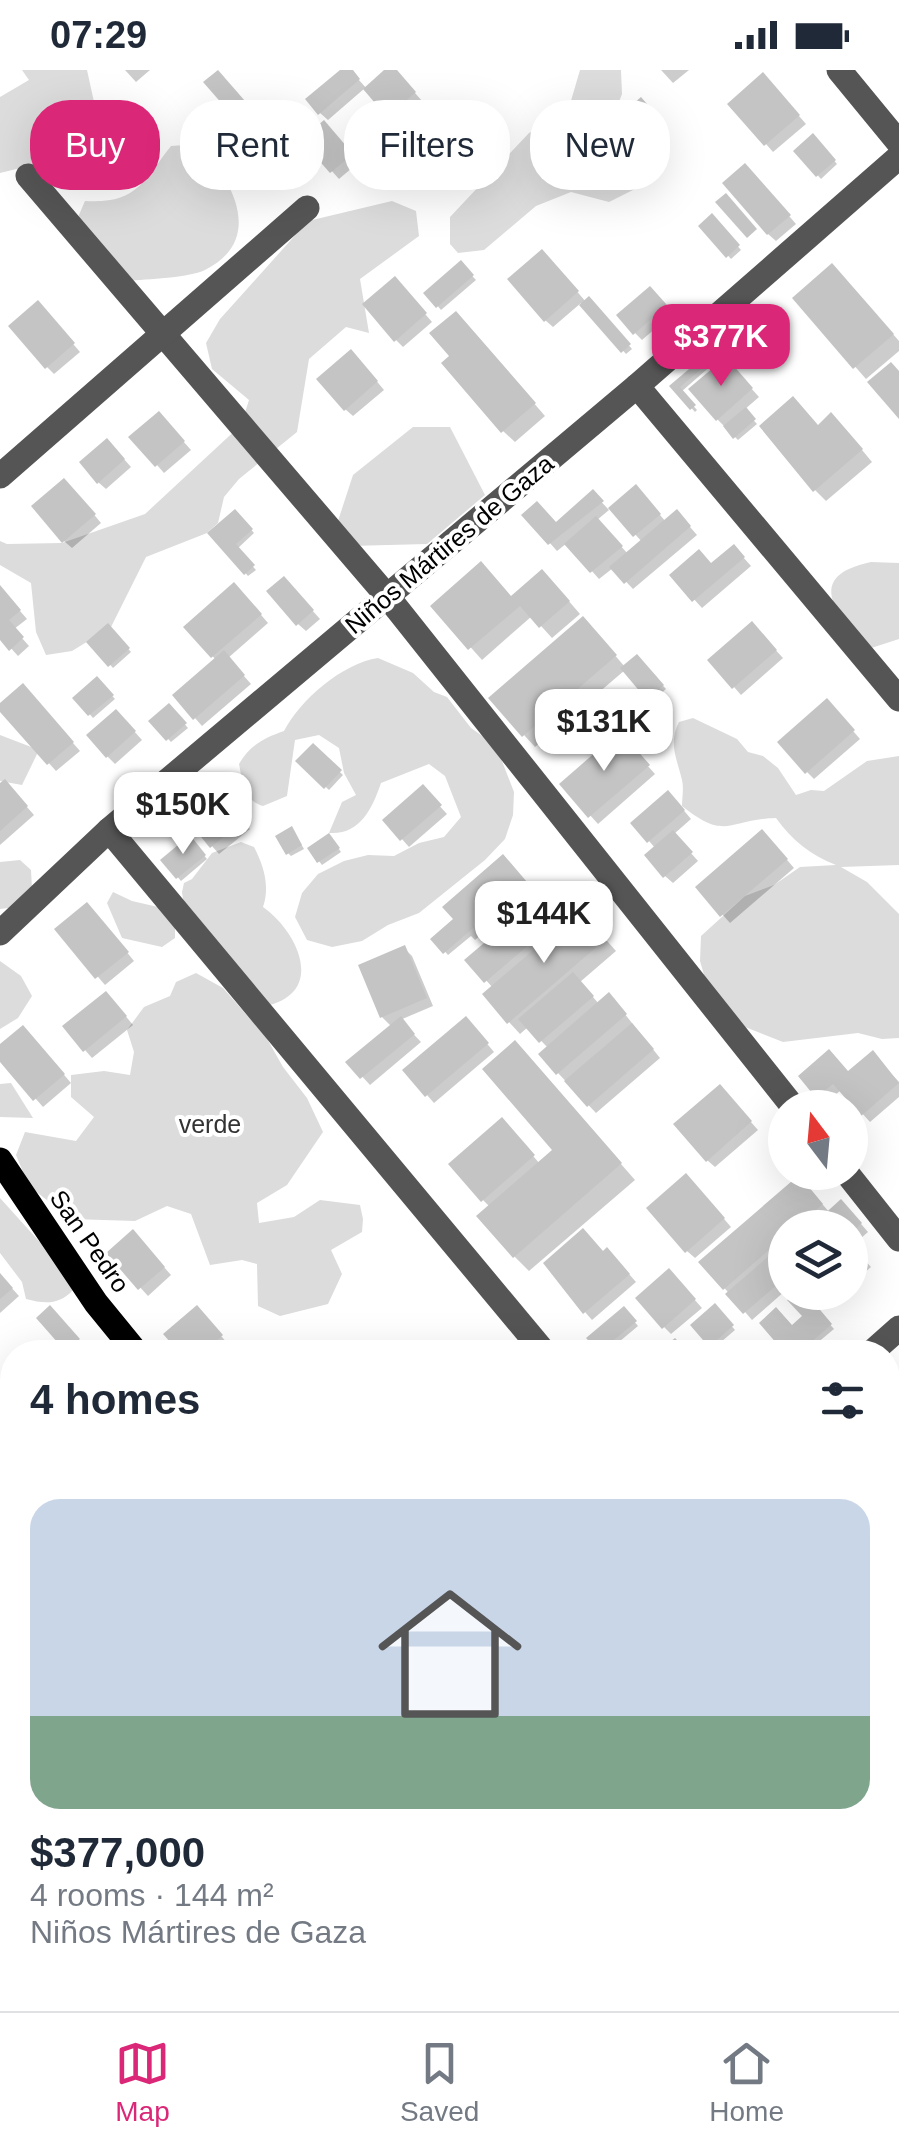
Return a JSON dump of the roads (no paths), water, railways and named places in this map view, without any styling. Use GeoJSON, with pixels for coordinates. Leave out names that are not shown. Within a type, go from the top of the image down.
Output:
{"type":"FeatureCollection","features":[{"type":"Feature","properties":{"kind":"main road","name":"San Pedro"},"geometry":{"type":"LineString","coordinates":[[0,1160],[96,1303],[126,1340]]}},
{"type":"Feature","properties":{"kind":"street"},"geometry":{"type":"LineString","coordinates":[[839,70],[899,144]]}},
{"type":"Feature","properties":{"kind":"street","name":"Niños Mártires de Gaza"},"geometry":{"type":"LineString","coordinates":[[0,933],[108,830],[637,386],[899,157]]}},
{"type":"Feature","properties":{"kind":"street"},"geometry":{"type":"LineString","coordinates":[[28,176],[387,596],[780,1090]]}},
{"type":"Feature","properties":{"kind":"street"},"geometry":{"type":"LineString","coordinates":[[0,476],[307,208]]}},
{"type":"Feature","properties":{"kind":"street"},"geometry":{"type":"LineString","coordinates":[[637,386],[899,699]]}},
{"type":"Feature","properties":{"kind":"street"},"geometry":{"type":"LineString","coordinates":[[108,830],[534,1340]]}},
{"type":"Feature","properties":{"kind":"street"},"geometry":{"type":"LineString","coordinates":[[860,1190],[899,1240]]}},
{"type":"Feature","properties":{"kind":"park label","name":"verde"},"geometry":{"type":"Point","coordinates":[210,1124]}}]}
